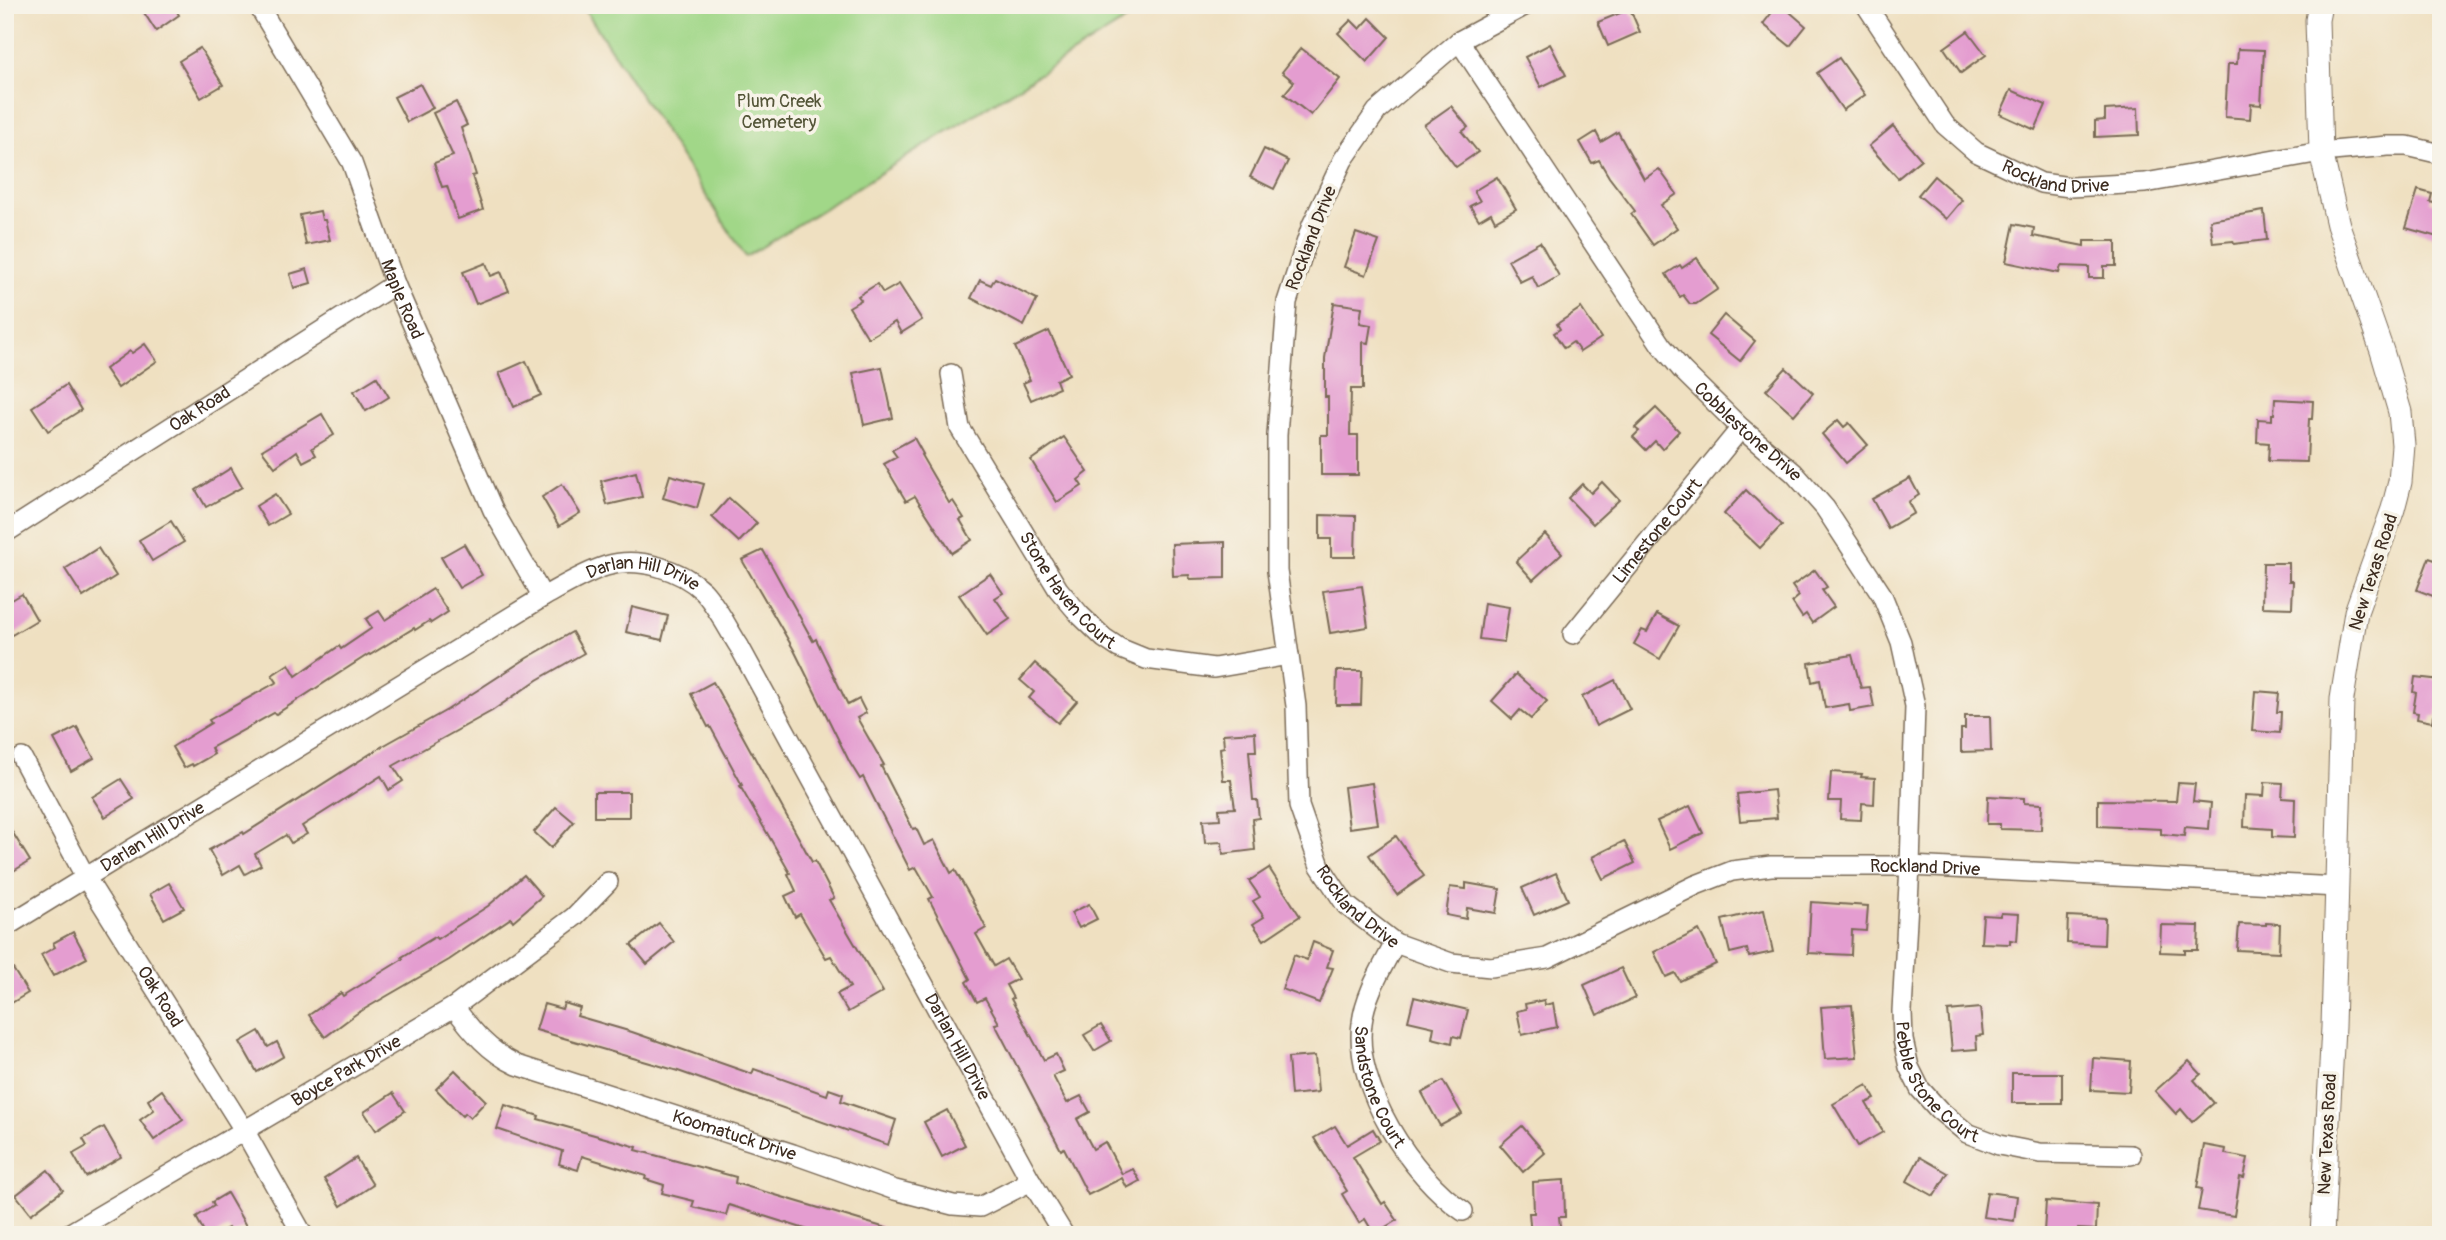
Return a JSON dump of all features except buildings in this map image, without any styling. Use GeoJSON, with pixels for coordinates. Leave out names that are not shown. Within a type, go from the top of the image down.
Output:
{"type":"FeatureCollection","features":[{"type":"Feature","properties":{"kind":"main road","name":"New Texas Road"},"geometry":{"type":"LineString","coordinates":[[2320,5],[2317,20],[2321,152],[2338,225],[2400,412],[2403,445],[2400,482],[2393,509],[2356,612],[2342,699],[2338,887],[2322,1235]]}},
{"type":"Feature","properties":{"kind":"street","name":"Maple Road"},"geometry":{"type":"LineString","coordinates":[[258,5],[352,163],[396,284],[493,510],[542,597]]}},
{"type":"Feature","properties":{"kind":"street","name":"Rockland Drive"},"geometry":{"type":"LineString","coordinates":[[1526,5],[1459,41],[1377,111],[1343,160],[1312,225],[1287,302],[1277,435],[1277,571],[1296,706],[1299,806],[1320,866],[1346,905],[1395,943],[1451,963],[1491,967],[1547,958],[1696,885],[1732,871],[1771,866],[1910,866],[2338,887]]}},
{"type":"Feature","properties":{"kind":"street","name":"Rockland Drive"},"geometry":{"type":"LineString","coordinates":[[1866,5],[1945,125],[1976,152],[2041,183],[2070,187],[2145,183],[2321,152],[2388,146],[2407,146],[2441,154]]}},
{"type":"Feature","properties":{"kind":"street","name":"Cobblestone Drive"},"geometry":{"type":"LineString","coordinates":[[1459,41],[1661,345],[1682,370],[1741,428],[1794,473],[1825,508],[1882,595],[1901,642],[1915,706],[1910,866]]}},
{"type":"Feature","properties":{"kind":"street","name":"Oak Road"},"geometry":{"type":"LineString","coordinates":[[5,533],[396,284]]}},
{"type":"Feature","properties":{"kind":"street","name":"Stone Haven Court"},"geometry":{"type":"LineString","coordinates":[[951,374],[960,428],[1058,589],[1104,638],[1146,660],[1214,668],[1289,655]]}},
{"type":"Feature","properties":{"kind":"street","name":"Limestone Court"},"geometry":{"type":"LineString","coordinates":[[1573,634],[1741,428]]}},
{"type":"Feature","properties":{"kind":"street","name":"Darlan Hill Drive"},"geometry":{"type":"LineString","coordinates":[[5,927],[542,597],[608,565],[634,564],[665,568],[704,592],[739,646],[1031,1181],[1064,1235]]}},
{"type":"Feature","properties":{"kind":"street","name":"Oak Road"},"geometry":{"type":"LineString","coordinates":[[22,758],[86,878],[244,1130],[303,1235]]}},
{"type":"Feature","properties":{"kind":"street","name":"Pebble Stone Court"},"geometry":{"type":"LineString","coordinates":[[1910,866],[1902,1021],[1909,1067],[1920,1089],[1939,1110],[1967,1133],[1999,1145],[2040,1153],[2131,1155]]}},
{"type":"Feature","properties":{"kind":"street","name":"Boyce Park Drive"},"geometry":{"type":"LineString","coordinates":[[67,1235],[454,1007],[574,917],[608,882]]}},
{"type":"Feature","properties":{"kind":"street","name":"Sandstone Court"},"geometry":{"type":"LineString","coordinates":[[1395,943],[1371,989],[1362,1021],[1360,1048],[1363,1067],[1388,1124],[1418,1168],[1446,1199],[1463,1211]]}},
{"type":"Feature","properties":{"kind":"street","name":"Koomatuck Drive"},"geometry":{"type":"LineString","coordinates":[[454,1007],[478,1038],[500,1057],[517,1065],[793,1154],[895,1190],[970,1208],[980,1207],[1031,1181]]}},
{"type":"Feature","properties":{"kind":"green space","name":"Plum Creek Cemetery"},"geometry":{"type":"Polygon","coordinates":[[[582,5],[1150,5],[746,257],[582,5]]]}}]}
